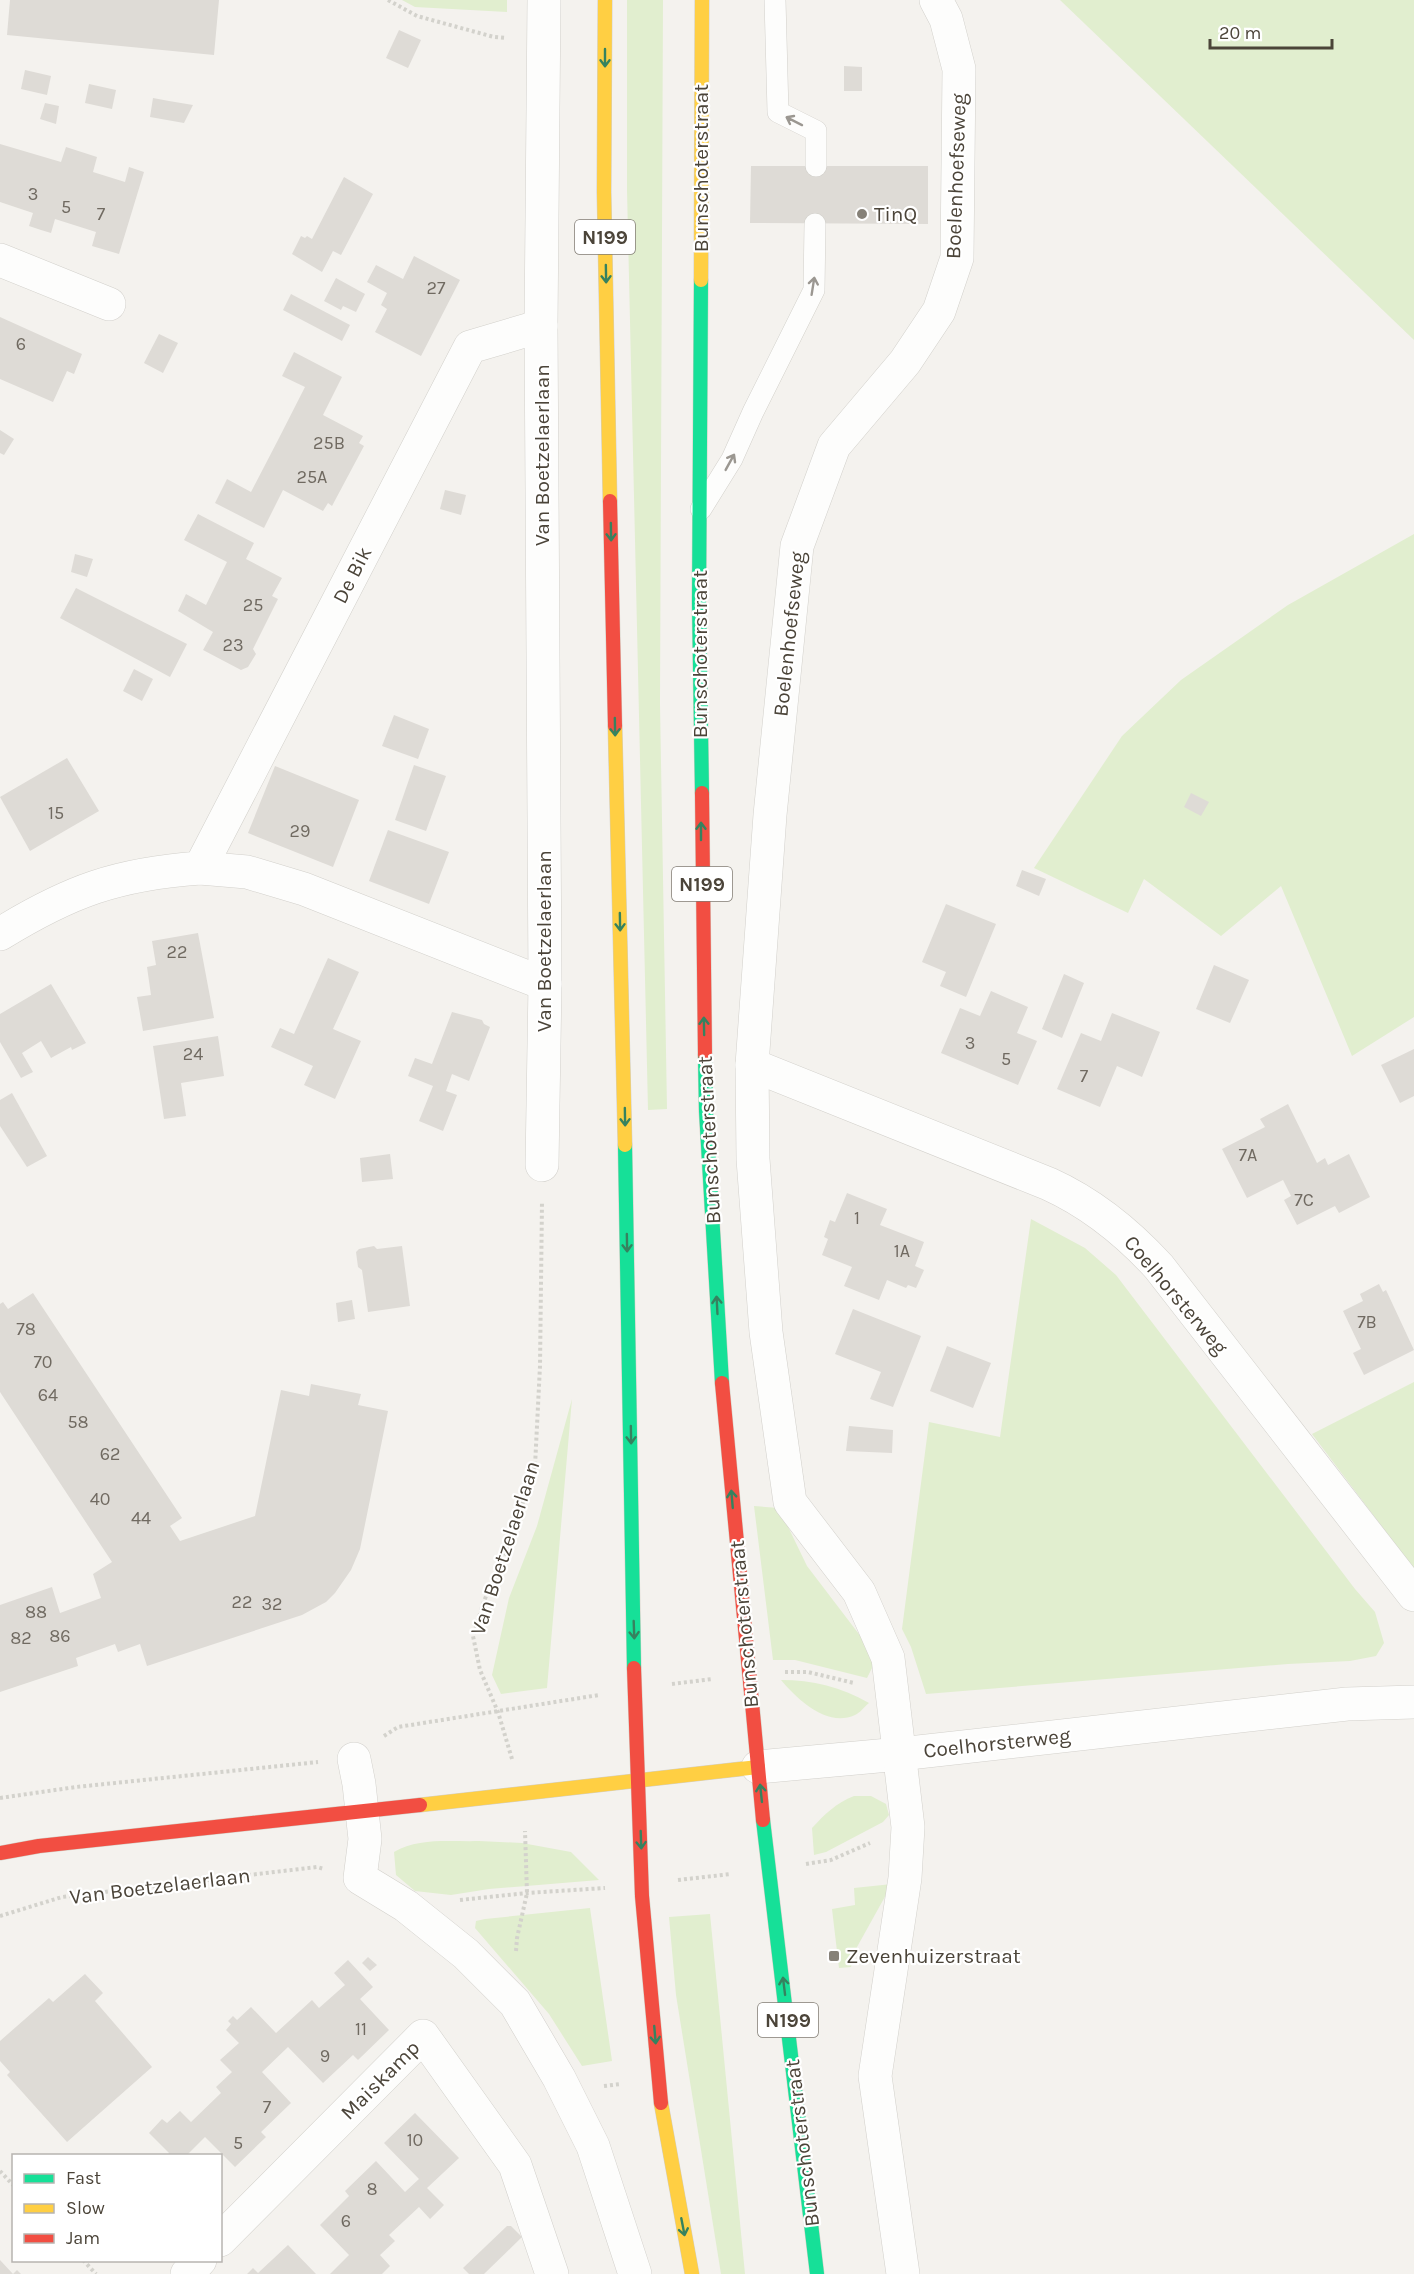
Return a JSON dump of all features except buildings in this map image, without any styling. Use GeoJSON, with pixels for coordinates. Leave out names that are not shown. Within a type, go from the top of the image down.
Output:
{"type":"FeatureCollection","features":[{"type":"Feature","properties":{"kind":"main road","name":"N199"},"geometry":{"type":"LineString","coordinates":[[605,0],[604,203],[642,1896],[662,2115],[692,2274]]}},
{"type":"Feature","properties":{"kind":"main road","name":"Bunschoterstraat"},"geometry":{"type":"LineString","coordinates":[[702,0],[699,512],[701,841],[706,1111],[721,1377],[748,1674],[774,1921],[782,1970],[817,2274]]}},
{"type":"Feature","properties":{"kind":"main road"},"geometry":{"type":"LineString","coordinates":[[0,1853],[39,1846],[639,1782],[758,1767]]}},
{"type":"Feature","properties":{"kind":"street","name":"Van Boetzelaerlaan"},"geometry":{"type":"LineString","coordinates":[[542,1165],[545,984],[541,326],[544,0]]}},
{"type":"Feature","properties":{"kind":"street","name":"Boelenhoefseweg"},"geometry":{"type":"LineString","coordinates":[[752,1065],[770,815],[797,546],[834,446],[905,362],[939,311],[957,258],[958,69],[946,19],[936,0]]}},
{"type":"Feature","properties":{"kind":"street"},"geometry":{"type":"LineString","coordinates":[[0,260],[109,304]]}},
{"type":"Feature","properties":{"kind":"street","name":"De Bik"},"geometry":{"type":"LineString","coordinates":[[200,868],[470,347],[541,326]]}},
{"type":"Feature","properties":{"kind":"street"},"geometry":{"type":"LineString","coordinates":[[0,934],[75,893],[104,883],[158,871],[200,868],[247,872],[304,888],[545,984]]}},
{"type":"Feature","properties":{"kind":"street","name":"Coelhorsterweg"},"geometry":{"type":"LineString","coordinates":[[752,1065],[1049,1184],[1075,1196],[1117,1226],[1159,1267],[1414,1595]]}},
{"type":"Feature","properties":{"kind":"street","name":"Bunschoterstraat"},"geometry":{"type":"LineString","coordinates":[[752,1065],[753,1159],[766,1332],[790,1502],[859,1592],[888,1658],[900,1754],[908,1827],[905,1878],[875,2076],[903,2274]]}},
{"type":"Feature","properties":{"kind":"street","name":"Coelhorsterweg"},"geometry":{"type":"LineString","coordinates":[[758,1767],[900,1754],[1347,1704],[1414,1702]]}},
{"type":"Feature","properties":{"kind":"street"},"geometry":{"type":"LineString","coordinates":[[354,1759],[365,1839],[360,1878],[406,1906],[466,1954],[514,2003],[559,2078],[593,2146],[635,2274]]}},
{"type":"Feature","properties":{"kind":"street","name":"Maiskamp"},"geometry":{"type":"LineString","coordinates":[[222,2238],[423,2036],[515,2165],[552,2274]]}},
{"type":"Feature","properties":{"kind":"street"},"geometry":{"type":"LineString","coordinates":[[187,2274],[198,2262]]}},
{"type":"Feature","properties":{"kind":"lane"},"geometry":{"type":"LineString","coordinates":[[775,0],[778,112],[816,131],[816,166]]}},
{"type":"Feature","properties":{"kind":"lane"},"geometry":{"type":"LineString","coordinates":[[699,512],[732,459],[814,290],[815,224]]}},
{"type":"Feature","properties":{"kind":"path"},"geometry":{"type":"LineString","coordinates":[[388,0],[417,16],[494,37],[545,41]]}},
{"type":"Feature","properties":{"kind":"path","name":"Van Boetzelaerlaan"},"geometry":{"type":"LineString","coordinates":[[514,2003],[517,1938],[527,1893],[526,1843],[521,1793],[498,1712],[480,1670],[473,1636],[484,1601],[509,1544],[535,1466],[540,1366],[542,1165]]}},
{"type":"Feature","properties":{"kind":"path"},"geometry":{"type":"LineString","coordinates":[[0,1798],[76,1787],[354,1759],[376,1740],[399,1727],[636,1688],[748,1674],[808,1672],[892,1691]]}},
{"type":"Feature","properties":{"kind":"path","name":"Van Boetzelaerlaan"},"geometry":{"type":"LineString","coordinates":[[0,1916],[62,1897],[317,1867],[360,1878]]}},
{"type":"Feature","properties":{"kind":"path"},"geometry":{"type":"LineString","coordinates":[[0,2171],[12,2184]]}},
{"type":"Feature","properties":{"kind":"path"},"geometry":{"type":"LineString","coordinates":[[85,2262],[96,2274]]}},
{"type":"Feature","properties":{"kind":"green space"},"geometry":{"type":"Polygon","coordinates":[[[402,0],[507,0],[507,12],[415,7],[402,0]]]}},
{"type":"Feature","properties":{"kind":"green space"},"geometry":{"type":"Polygon","coordinates":[[[627,0],[663,0],[660,704],[667,1109],[648,1110],[627,190],[627,0]]]}},
{"type":"Feature","properties":{"kind":"green space"},"geometry":{"type":"Polygon","coordinates":[[[1060,0],[1414,0],[1414,340],[1060,0]]]}},
{"type":"Feature","properties":{"kind":"green space"},"geometry":{"type":"Polygon","coordinates":[[[1414,534],[1414,1017],[1352,1056],[1281,886],[1221,936],[1144,879],[1128,913],[1034,868],[1122,736],[1181,680],[1288,605],[1414,534]]]}},
{"type":"Feature","properties":{"kind":"green space"},"geometry":{"type":"Polygon","coordinates":[[[1031,1219],[1085,1248],[1116,1275],[1355,1589],[1375,1612],[1384,1643],[1376,1656],[1350,1661],[1288,1664],[926,1694],[911,1647],[902,1629],[929,1422],[1000,1437],[1031,1219]]]}},
{"type":"Feature","properties":{"kind":"green space"},"geometry":{"type":"Polygon","coordinates":[[[1414,1382],[1414,1569],[1312,1434],[1414,1382]]]}},
{"type":"Feature","properties":{"kind":"green space"},"geometry":{"type":"Polygon","coordinates":[[[572,1399],[547,1688],[501,1694],[492,1675],[509,1598],[537,1526],[572,1399]]]}},
{"type":"Feature","properties":{"kind":"green space"},"geometry":{"type":"Polygon","coordinates":[[[754,1506],[779,1508],[807,1566],[868,1646],[874,1664],[867,1678],[795,1660],[773,1660],[754,1506]]]}},
{"type":"Feature","properties":{"kind":"green space"},"geometry":{"type":"Polygon","coordinates":[[[781,1680],[804,1681],[826,1686],[869,1703],[855,1715],[834,1718],[804,1703],[781,1680]]]}},
{"type":"Feature","properties":{"kind":"green space"},"geometry":{"type":"Polygon","coordinates":[[[854,1796],[871,1796],[886,1804],[889,1815],[883,1822],[826,1852],[814,1855],[812,1828],[831,1809],[854,1796]]]}},
{"type":"Feature","properties":{"kind":"green space"},"geometry":{"type":"Polygon","coordinates":[[[435,1841],[522,1843],[571,1852],[599,1880],[489,1889],[451,1895],[415,1891],[396,1875],[394,1852],[404,1847],[435,1841]]]}},
{"type":"Feature","properties":{"kind":"green space"},"geometry":{"type":"Polygon","coordinates":[[[892,1884],[857,1947],[851,1967],[839,1968],[832,1909],[855,1905],[854,1888],[892,1884]]]}},
{"type":"Feature","properties":{"kind":"green space"},"geometry":{"type":"Polygon","coordinates":[[[590,1908],[612,2061],[582,2066],[549,2014],[475,1928],[476,1921],[485,1919],[590,1908]]]}},
{"type":"Feature","properties":{"kind":"green space"},"geometry":{"type":"Polygon","coordinates":[[[710,1914],[745,2274],[721,2274],[676,1995],[669,1917],[710,1914]]]}},
{"type":"Feature","properties":{"kind":"traffic: fast"},"geometry":{"type":"LineString","coordinates":[[701,280],[699,603],[702,793]]}},
{"type":"Feature","properties":{"kind":"traffic: fast"},"geometry":{"type":"LineString","coordinates":[[705,1055],[706,1111],[722,1383]]}},
{"type":"Feature","properties":{"kind":"traffic: fast"},"geometry":{"type":"LineString","coordinates":[[625,1145],[634,1668]]}},
{"type":"Feature","properties":{"kind":"traffic: fast"},"geometry":{"type":"LineString","coordinates":[[763,1820],[817,2274]]}},
{"type":"Feature","properties":{"kind":"traffic: slow"},"geometry":{"type":"LineString","coordinates":[[605,0],[604,192],[610,501]]}},
{"type":"Feature","properties":{"kind":"traffic: slow"},"geometry":{"type":"LineString","coordinates":[[701,280],[702,0]]}},
{"type":"Feature","properties":{"kind":"traffic: slow"},"geometry":{"type":"LineString","coordinates":[[615,726],[625,1145]]}},
{"type":"Feature","properties":{"kind":"traffic: slow"},"geometry":{"type":"LineString","coordinates":[[420,1805],[758,1767]]}},
{"type":"Feature","properties":{"kind":"traffic: slow"},"geometry":{"type":"LineString","coordinates":[[661,2103],[692,2274]]}},
{"type":"Feature","properties":{"kind":"traffic: jam"},"geometry":{"type":"LineString","coordinates":[[610,501],[615,726]]}},
{"type":"Feature","properties":{"kind":"traffic: jam"},"geometry":{"type":"LineString","coordinates":[[702,793],[705,1055]]}},
{"type":"Feature","properties":{"kind":"traffic: jam"},"geometry":{"type":"LineString","coordinates":[[722,1383],[763,1820]]}},
{"type":"Feature","properties":{"kind":"traffic: jam"},"geometry":{"type":"LineString","coordinates":[[634,1668],[642,1896],[661,2103]]}},
{"type":"Feature","properties":{"kind":"traffic: jam"},"geometry":{"type":"LineString","coordinates":[[0,1853],[39,1846],[420,1805]]}},
{"type":"Feature","properties":{"kind":"place","name":"TinQ"},"geometry":{"type":"Point","coordinates":[862,214]}},
{"type":"Feature","properties":{"kind":"place","name":"Zevenhuizerstraat"},"geometry":{"type":"Point","coordinates":[834,1956]}}]}
